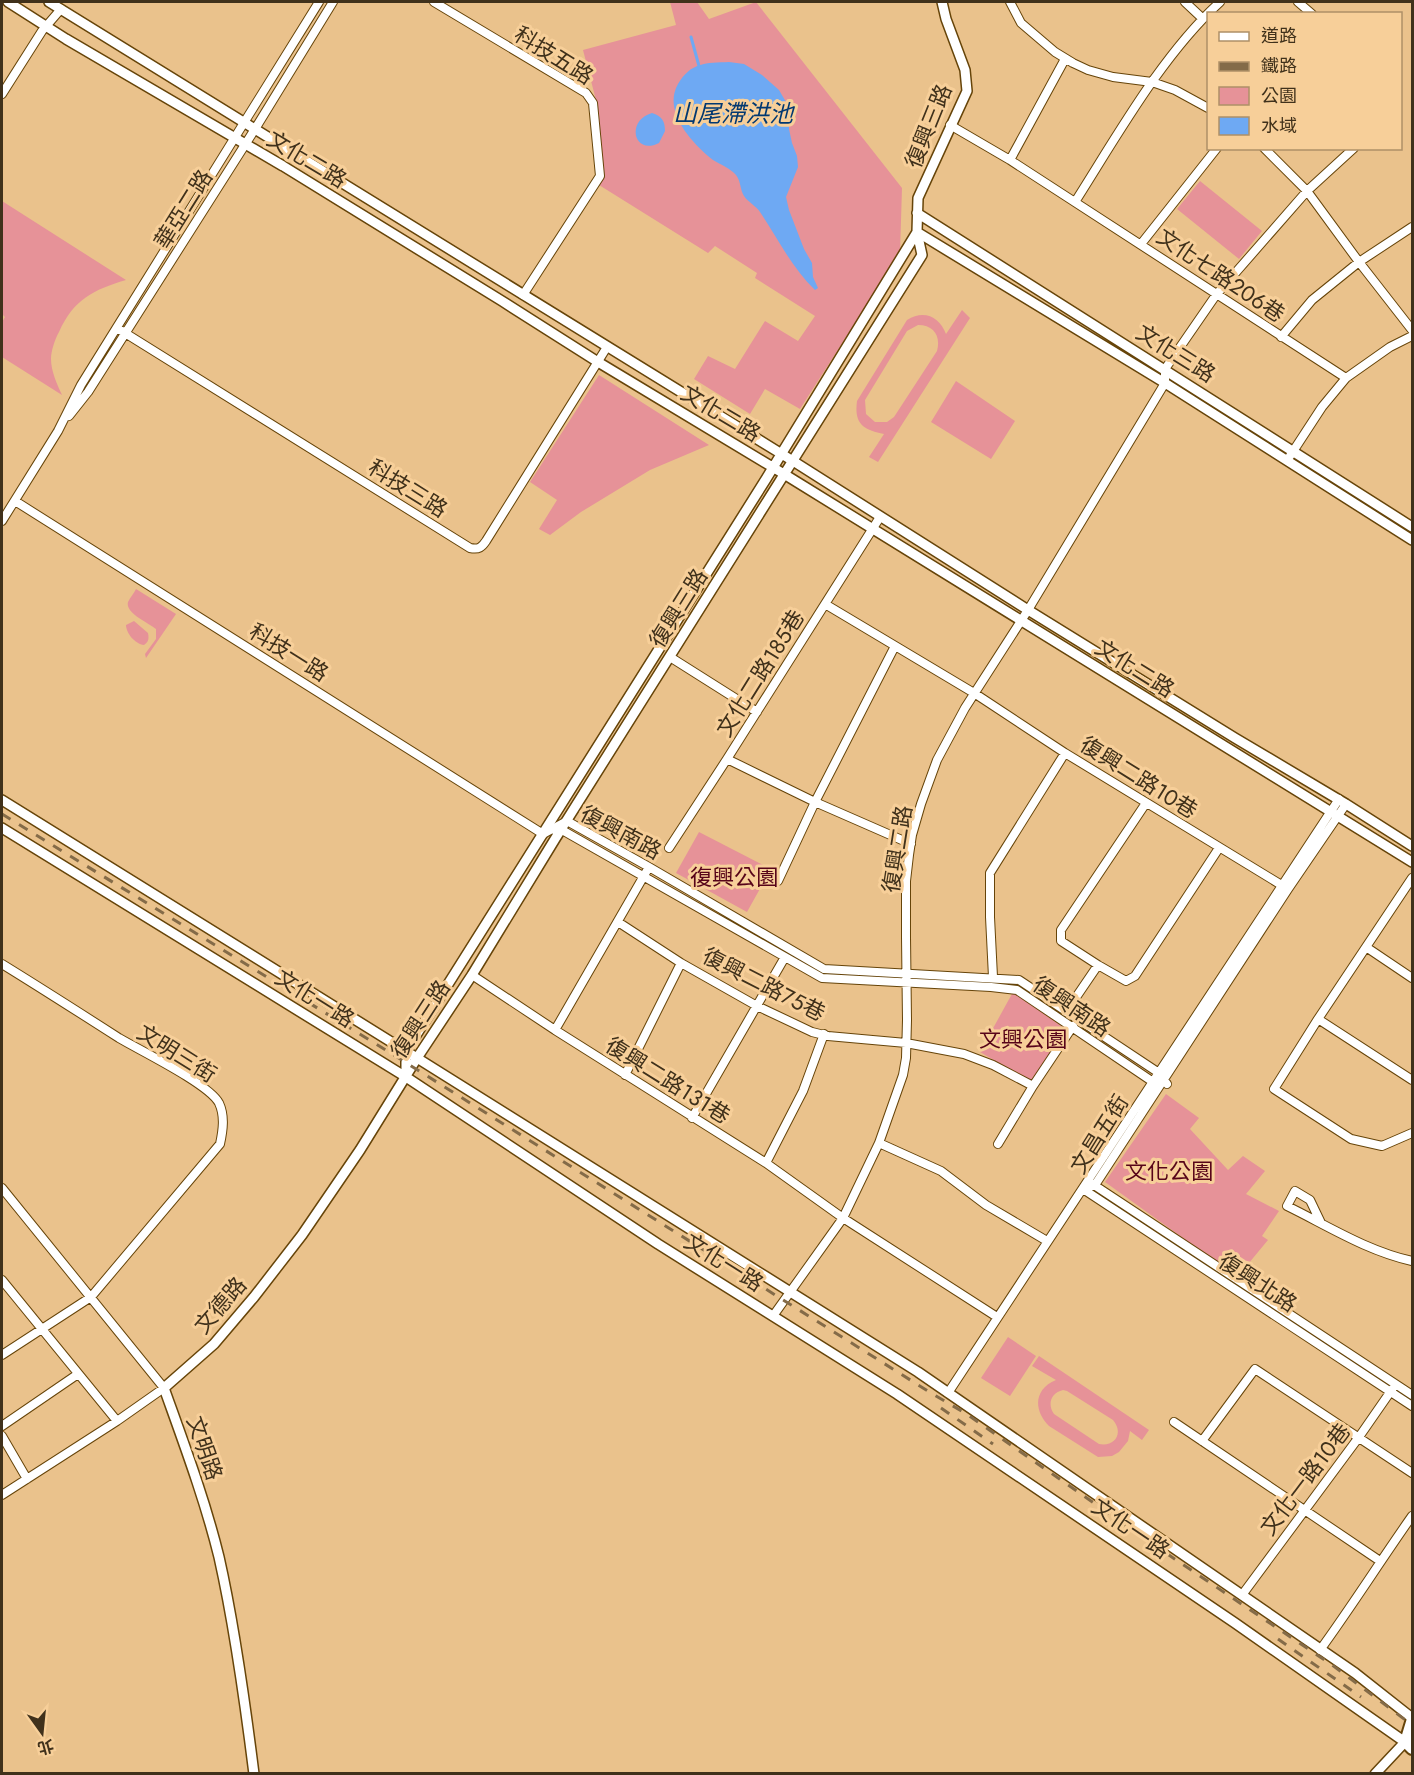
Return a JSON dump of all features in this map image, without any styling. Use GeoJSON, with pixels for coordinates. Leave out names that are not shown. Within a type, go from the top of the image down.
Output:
{"type":"FeatureCollection","features":[{"type":"Feature","properties":{"kind":"main road"},"geometry":{"type":"LineString","coordinates":[[1410,1743],[1413,1718]]}},
{"type":"Feature","properties":{"kind":"street","name":"文化二路"},"geometry":{"type":"LineString","coordinates":[[8,2],[46,27],[283,166],[1413,862]]}},
{"type":"Feature","properties":{"kind":"street","name":"文化二路"},"geometry":{"type":"LineString","coordinates":[[50,2],[793,461],[1028,610],[1413,846]]}},
{"type":"Feature","properties":{"kind":"street","name":"華亞二路"},"geometry":{"type":"LineString","coordinates":[[2,521],[58,431],[81,385],[319,2]]}},
{"type":"Feature","properties":{"kind":"street","name":"華亞二路"},"geometry":{"type":"LineString","coordinates":[[58,431],[88,392],[333,2]]}},
{"type":"Feature","properties":{"kind":"street","name":"科技五路"},"geometry":{"type":"LineString","coordinates":[[434,2],[586,93],[593,102],[600,176],[523,295]]}},
{"type":"Feature","properties":{"kind":"street","name":"復興三路"},"geometry":{"type":"LineString","coordinates":[[406,1077],[922,255],[917,232],[918,198],[967,91],[965,70],[942,2]]}},
{"type":"Feature","properties":{"kind":"street"},"geometry":{"type":"LineString","coordinates":[[1010,2],[1021,22],[1065,59],[1088,70],[1113,77],[1152,82],[1175,90],[1207,107]]}},
{"type":"Feature","properties":{"kind":"street"},"geometry":{"type":"LineString","coordinates":[[1185,2],[1202,18]]}},
{"type":"Feature","properties":{"kind":"street"},"geometry":{"type":"LineString","coordinates":[[1209,12],[1220,2]]}},
{"type":"Feature","properties":{"kind":"street"},"geometry":{"type":"LineString","coordinates":[[1298,2],[1310,12]]}},
{"type":"Feature","properties":{"kind":"street"},"geometry":{"type":"LineString","coordinates":[[2,94],[46,27],[61,9]]}},
{"type":"Feature","properties":{"kind":"street"},"geometry":{"type":"LineString","coordinates":[[1075,202],[1152,82],[1207,14]]}},
{"type":"Feature","properties":{"kind":"street"},"geometry":{"type":"LineString","coordinates":[[1010,159],[1065,59]]}},
{"type":"Feature","properties":{"kind":"street","name":"文化七路206巷"},"geometry":{"type":"LineString","coordinates":[[950,126],[1010,159],[1346,378]]}},
{"type":"Feature","properties":{"kind":"street"},"geometry":{"type":"LineString","coordinates":[[1142,244],[1215,150]]}},
{"type":"Feature","properties":{"kind":"street"},"geometry":{"type":"LineString","coordinates":[[1266,150],[1307,190],[1359,262],[1413,330]]}},
{"type":"Feature","properties":{"kind":"street"},"geometry":{"type":"LineString","coordinates":[[1165,383],[1165,369],[1216,295],[1307,190],[1352,150]]}},
{"type":"Feature","properties":{"kind":"street","name":"文化三路"},"geometry":{"type":"LineString","coordinates":[[917,213],[1413,526]]}},
{"type":"Feature","properties":{"kind":"street"},"geometry":{"type":"LineString","coordinates":[[1281,337],[1312,300],[1359,262],[1413,227]]}},
{"type":"Feature","properties":{"kind":"street","name":"復興三路"},"geometry":{"type":"LineString","coordinates":[[406,1077],[406,1051],[773,468],[917,232]]}},
{"type":"Feature","properties":{"kind":"street","name":"文化三路"},"geometry":{"type":"LineString","coordinates":[[917,232],[1165,383],[1413,540]]}},
{"type":"Feature","properties":{"kind":"street","name":"科技三路"},"geometry":{"type":"LineString","coordinates":[[117,328],[460,542],[476,549],[482,547],[486,541],[607,347]]}},
{"type":"Feature","properties":{"kind":"street"},"geometry":{"type":"LineString","coordinates":[[1287,460],[1322,407],[1346,378],[1390,347],[1413,336]]}},
{"type":"Feature","properties":{"kind":"street","name":"復興二路"},"geometry":{"type":"LineString","coordinates":[[773,1316],[843,1218],[879,1143],[903,1075],[906,1058],[906,881],[911,844],[924,795],[937,760],[974,693],[1028,610],[1165,383]]}},
{"type":"Feature","properties":{"kind":"street","name":"科技一路"},"geometry":{"type":"LineString","coordinates":[[15,501],[543,834]]}},
{"type":"Feature","properties":{"kind":"street","name":"文化二路185巷"},"geometry":{"type":"LineString","coordinates":[[669,848],[728,759],[880,517]]}},
{"type":"Feature","properties":{"kind":"street","name":"復興二路10巷"},"geometry":{"type":"LineString","coordinates":[[825,604],[974,693],[1065,753],[1285,888]]}},
{"type":"Feature","properties":{"kind":"street"},"geometry":{"type":"LineString","coordinates":[[778,881],[815,802],[895,646]]}},
{"type":"Feature","properties":{"kind":"street"},"geometry":{"type":"LineString","coordinates":[[670,657],[757,712]]}},
{"type":"Feature","properties":{"kind":"street"},"geometry":{"type":"LineString","coordinates":[[611,725],[623,732]]}},
{"type":"Feature","properties":{"kind":"street"},"geometry":{"type":"LineString","coordinates":[[993,977],[990,873],[1065,753]]}},
{"type":"Feature","properties":{"kind":"street"},"geometry":{"type":"LineString","coordinates":[[728,759],[815,802],[911,844]]}},
{"type":"Feature","properties":{"kind":"street","name":"文化一路"},"geometry":{"type":"LineString","coordinates":[[2,800],[406,1051],[948,1393],[1355,1672],[1413,1718]]}},
{"type":"Feature","properties":{"kind":"street","name":"文昌五街"},"geometry":{"type":"LineString","coordinates":[[1083,1189],[1092,1183],[1343,802]]}},
{"type":"Feature","properties":{"kind":"street"},"geometry":{"type":"LineString","coordinates":[[1146,803],[1061,930],[1061,941],[1098,965],[1126,981],[1135,976],[1219,848]]}},
{"type":"Feature","properties":{"kind":"street","name":"復興南路"},"geometry":{"type":"LineString","coordinates":[[543,834],[564,826],[650,867],[824,969],[1019,980],[1078,1020],[1160,1081]]}},
{"type":"Feature","properties":{"kind":"street","name":"復興南路"},"geometry":{"type":"LineString","coordinates":[[564,826],[644,877],[822,978],[1017,990],[1072,1028],[1160,1081]]}},
{"type":"Feature","properties":{"kind":"street","name":"文化一路"},"geometry":{"type":"LineString","coordinates":[[2,828],[406,1077],[658,1244],[916,1407],[1410,1743]]}},
{"type":"Feature","properties":{"kind":"street"},"geometry":{"type":"LineString","coordinates":[[555,1030],[650,867]]}},
{"type":"Feature","properties":{"kind":"street"},"geometry":{"type":"LineString","coordinates":[[1413,878],[1274,1089],[1351,1139],[1382,1146],[1413,1133]]}},
{"type":"Feature","properties":{"kind":"street","name":"復興二路75巷"},"geometry":{"type":"LineString","coordinates":[[618,922],[681,963],[757,1006],[812,1032],[906,1042],[964,1054],[993,1065],[1033,1086]]}},
{"type":"Feature","properties":{"kind":"street"},"geometry":{"type":"LineString","coordinates":[[1366,947],[1413,978]]}},
{"type":"Feature","properties":{"kind":"street"},"geometry":{"type":"LineString","coordinates":[[692,1118],[785,957]]}},
{"type":"Feature","properties":{"kind":"street"},"geometry":{"type":"LineString","coordinates":[[625,1075],[681,963]]}},
{"type":"Feature","properties":{"kind":"street","name":"文明三街"},"geometry":{"type":"LineString","coordinates":[[2,964],[121,1039],[208,1089],[219,1103],[224,1130],[220,1144],[92,1297],[2,1355]]}},
{"type":"Feature","properties":{"kind":"street"},"geometry":{"type":"LineString","coordinates":[[1066,1012],[1098,965]]}},
{"type":"Feature","properties":{"kind":"street"},"geometry":{"type":"LineString","coordinates":[[874,971],[874,981]]}},
{"type":"Feature","properties":{"kind":"street","name":"復興二路131巷"},"geometry":{"type":"LineString","coordinates":[[472,975],[692,1118],[766,1163],[843,1218],[997,1317]]}},
{"type":"Feature","properties":{"kind":"street"},"geometry":{"type":"LineString","coordinates":[[1318,1019],[1413,1080]]}},
{"type":"Feature","properties":{"kind":"street"},"geometry":{"type":"LineString","coordinates":[[998,1144],[1033,1086],[1078,1020]]}},
{"type":"Feature","properties":{"kind":"street"},"geometry":{"type":"LineString","coordinates":[[766,1163],[803,1091],[824,1034]]}},
{"type":"Feature","properties":{"kind":"street","name":"文德路"},"geometry":{"type":"LineString","coordinates":[[2,1495],[164,1388],[214,1344],[280,1265],[360,1150],[406,1077]]}},
{"type":"Feature","properties":{"kind":"street"},"geometry":{"type":"LineString","coordinates":[[879,1143],[941,1171],[986,1205],[1047,1241]]}},
{"type":"Feature","properties":{"kind":"street","name":"復興北路"},"geometry":{"type":"LineString","coordinates":[[1092,1183],[1413,1395]]}},
{"type":"Feature","properties":{"kind":"street","name":"文明路"},"geometry":{"type":"LineString","coordinates":[[2,1188],[164,1388],[198,1486],[219,1557],[244,1698],[254,1773]]}},
{"type":"Feature","properties":{"kind":"street"},"geometry":{"type":"LineString","coordinates":[[948,1393],[1083,1189]]}},
{"type":"Feature","properties":{"kind":"street","name":"復興北路"},"geometry":{"type":"LineString","coordinates":[[1083,1189],[1413,1406]]}},
{"type":"Feature","properties":{"kind":"street"},"geometry":{"type":"LineString","coordinates":[[1321,1223],[1310,1200],[1295,1191],[1287,1206],[1367,1247],[1393,1257],[1413,1261]]}},
{"type":"Feature","properties":{"kind":"street"},"geometry":{"type":"LineString","coordinates":[[1194,1262],[1199,1254]]}},
{"type":"Feature","properties":{"kind":"street"},"geometry":{"type":"LineString","coordinates":[[2,1280],[117,1421]]}},
{"type":"Feature","properties":{"kind":"street"},"geometry":{"type":"LineString","coordinates":[[1289,1325],[1294,1317]]}},
{"type":"Feature","properties":{"kind":"street"},"geometry":{"type":"LineString","coordinates":[[1202,1441],[1255,1369],[1413,1473]]}},
{"type":"Feature","properties":{"kind":"street"},"geometry":{"type":"LineString","coordinates":[[2,1426],[78,1374]]}},
{"type":"Feature","properties":{"kind":"street","name":"文化一路10巷"},"geometry":{"type":"LineString","coordinates":[[1242,1595],[1359,1437],[1395,1384]]}},
{"type":"Feature","properties":{"kind":"street"},"geometry":{"type":"LineString","coordinates":[[1174,1422],[1380,1561]]}},
{"type":"Feature","properties":{"kind":"street"},"geometry":{"type":"LineString","coordinates":[[2,1436],[27,1479]]}},
{"type":"Feature","properties":{"kind":"street"},"geometry":{"type":"LineString","coordinates":[[1320,1650],[1413,1516]]}},
{"type":"Feature","properties":{"kind":"street"},"geometry":{"type":"LineString","coordinates":[[1375,1773],[1410,1743]]}},
{"type":"Feature","properties":{"kind":"green space"},"geometry":{"type":"Polygon","coordinates":[[[670,2],[697,2],[709,19],[756,2],[902,188],[900,253],[800,409],[765,389],[750,414],[694,379],[708,356],[735,369],[765,321],[798,341],[815,316],[755,278],[757,273],[715,246],[708,253],[599,185],[604,176],[597,104],[583,50],[676,25],[670,2]]]}},
{"type":"Feature","properties":{"kind":"green space"},"geometry":{"type":"Polygon","coordinates":[[[1200,181],[1262,231],[1239,259],[1177,209],[1200,181]]]}},
{"type":"Feature","properties":{"kind":"green space"},"geometry":{"type":"Polygon","coordinates":[[[2,201],[126,280],[86,297],[71,311],[65,321],[55,342],[51,359],[53,373],[62,395],[2,357],[2,322],[5,317],[2,314],[2,201]]]}},
{"type":"Feature","properties":{"kind":"green space"},"geometry":{"type":"Polygon","coordinates":[[[962,310],[970,318],[878,462],[869,457],[884,434],[862,425],[857,415],[857,401],[907,320],[919,315],[931,317],[940,323],[946,334],[962,310]],[[918,325],[907,331],[865,400],[866,414],[875,422],[887,422],[894,417],[937,351],[938,341],[935,332],[918,325]]]}},
{"type":"Feature","properties":{"kind":"green space"},"geometry":{"type":"Polygon","coordinates":[[[599,375],[709,445],[650,470],[581,512],[550,535],[539,529],[557,500],[530,482],[599,375]]]}},
{"type":"Feature","properties":{"kind":"green space"},"geometry":{"type":"Polygon","coordinates":[[[956,381],[1015,421],[991,459],[931,422],[956,381]]]}},
{"type":"Feature","properties":{"kind":"green space"},"geometry":{"type":"Polygon","coordinates":[[[136,589],[176,614],[146,658],[145,654],[156,639],[156,629],[134,614],[128,606],[136,589]]]}},
{"type":"Feature","properties":{"kind":"green space"},"geometry":{"type":"Polygon","coordinates":[[[134,621],[148,633],[147,643],[144,645],[134,640],[128,631],[126,625],[134,621]]]}},
{"type":"Feature","properties":{"kind":"green space","name":"復興公園"},"geometry":{"type":"Polygon","coordinates":[[[699,832],[771,869],[747,912],[676,873],[699,832]]]}},
{"type":"Feature","properties":{"kind":"green space","name":"文興公園"},"geometry":{"type":"Polygon","coordinates":[[[1013,992],[1067,1030],[1031,1082],[980,1052],[1013,992]]]}},
{"type":"Feature","properties":{"kind":"green space","name":"文化公園"},"geometry":{"type":"Polygon","coordinates":[[[1166,1094],[1199,1118],[1190,1129],[1228,1170],[1243,1156],[1265,1171],[1246,1194],[1279,1211],[1262,1236],[1268,1240],[1239,1275],[1194,1246],[1105,1182],[1166,1094]]]}},
{"type":"Feature","properties":{"kind":"green space"},"geometry":{"type":"Polygon","coordinates":[[[1008,1337],[1036,1356],[1010,1396],[981,1378],[1008,1337]]]}},
{"type":"Feature","properties":{"kind":"green space"},"geometry":{"type":"Polygon","coordinates":[[[1039,1356],[1149,1430],[1142,1440],[1130,1431],[1128,1441],[1119,1452],[1112,1456],[1098,1457],[1049,1426],[1044,1420],[1038,1407],[1038,1400],[1043,1389],[1056,1380],[1032,1366],[1039,1356]],[[1059,1391],[1051,1399],[1054,1414],[1099,1444],[1113,1441],[1118,1430],[1113,1420],[1067,1391],[1059,1391]]]}},
{"type":"Feature","properties":{"kind":"water","name":"山尾滯洪池"},"geometry":{"type":"Polygon","coordinates":[[[729,62],[744,64],[762,75],[779,90],[786,102],[789,129],[798,167],[786,197],[804,249],[812,263],[813,277],[818,288],[815,290],[792,263],[760,212],[744,196],[736,175],[713,160],[697,145],[682,127],[677,116],[674,95],[678,84],[688,71],[700,65],[729,62]]]}},
{"type":"Feature","properties":{"kind":"water"},"geometry":{"type":"Polygon","coordinates":[[[652,113],[662,119],[665,131],[659,143],[650,146],[643,145],[636,136],[636,129],[638,122],[652,113]]]}},
{"type":"Feature","properties":{"kind":"waterway"},"geometry":{"type":"LineString","coordinates":[[691,37],[699,66]]}},
{"type":"Feature","properties":{"kind":"railway"},"geometry":{"type":"LineString","coordinates":[[2,814],[397,1057],[965,1413],[1154,1545],[1332,1665],[1412,1725]]}},
{"type":"Feature","properties":{"kind":"railway"},"geometry":{"type":"LineString","coordinates":[[941,1408],[993,1444]]}},
{"type":"Feature","properties":{"kind":"railway"},"geometry":{"type":"LineString","coordinates":[[1278,1639],[1361,1697]]}}]}
